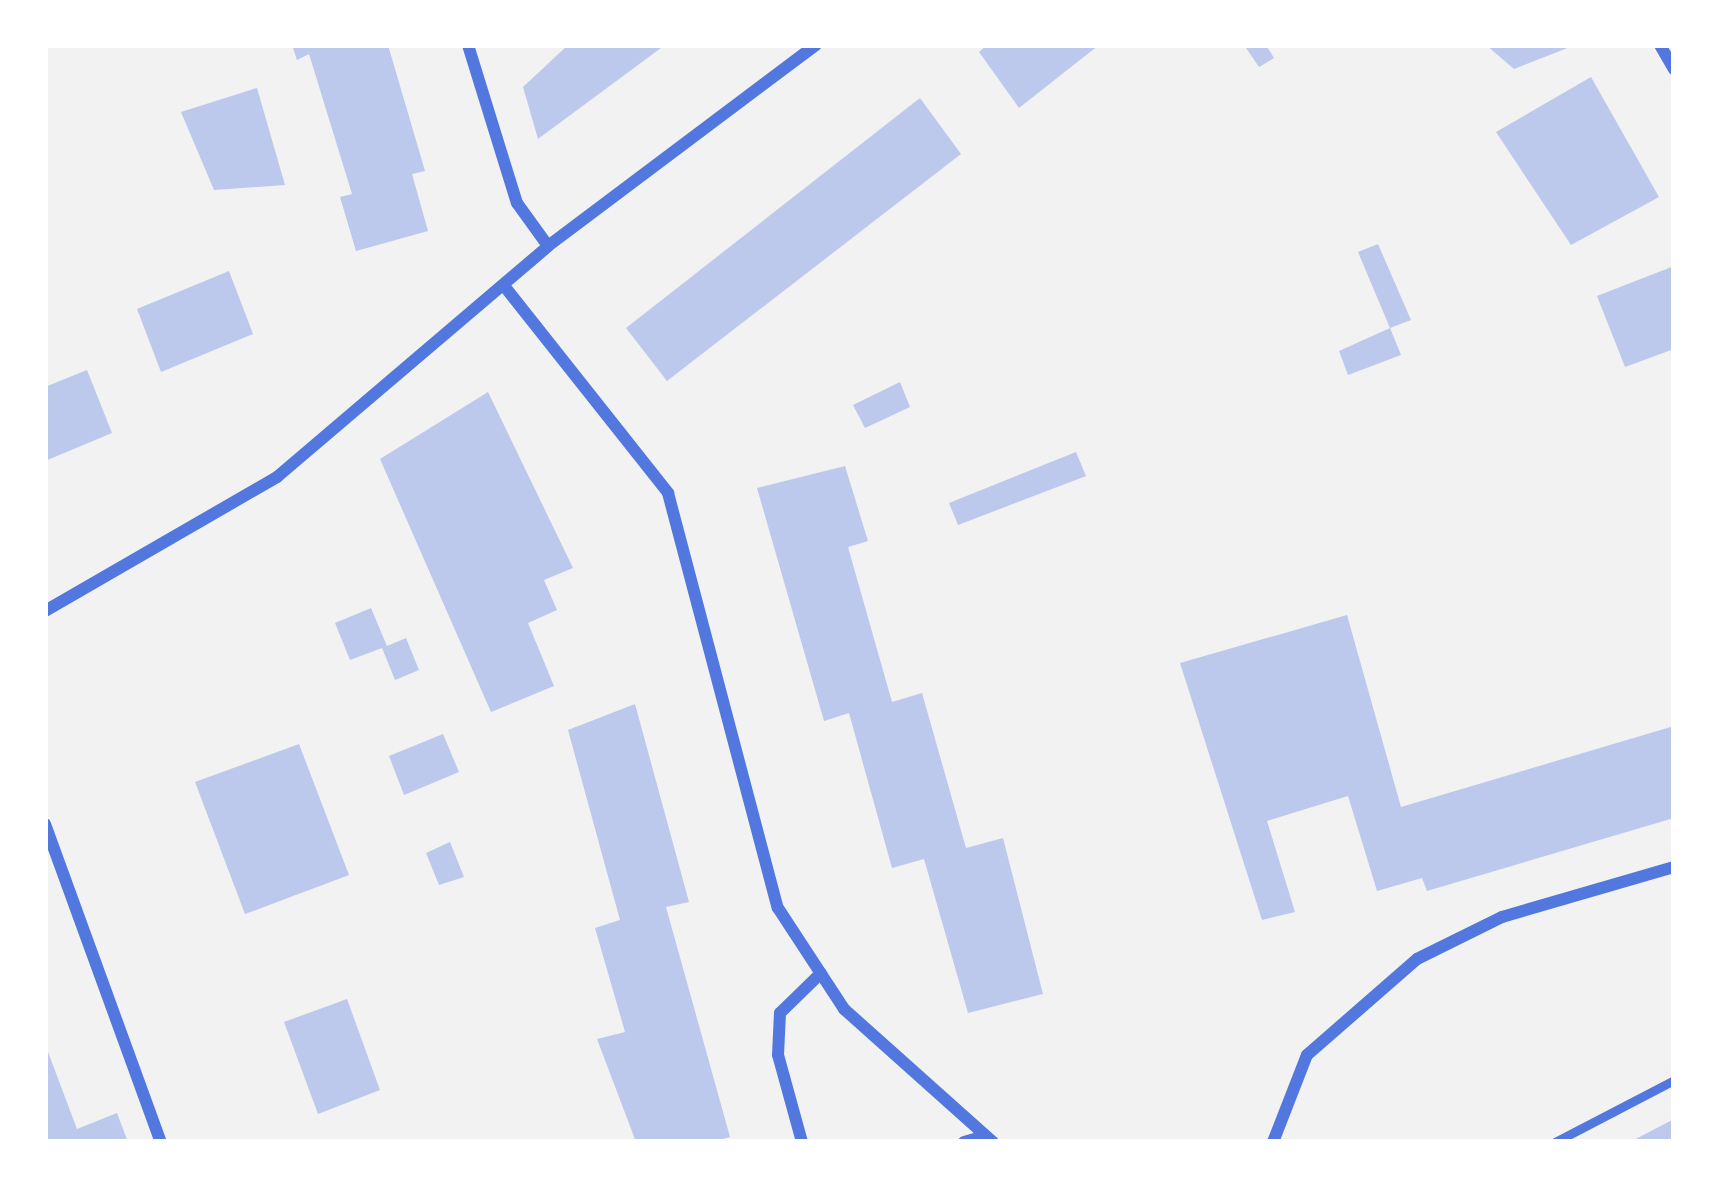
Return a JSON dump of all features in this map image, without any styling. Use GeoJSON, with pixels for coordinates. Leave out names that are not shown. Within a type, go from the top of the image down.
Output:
{"type":"FeatureCollection","features":[{"type":"Feature","properties":{"kind":"street"},"geometry":{"type":"LineString","coordinates":[[468,45],[517,202],[548,246]]}},
{"type":"Feature","properties":{"kind":"street"},"geometry":{"type":"LineString","coordinates":[[45,610],[262,488],[548,246],[816,45]]}},
{"type":"Feature","properties":{"kind":"street"},"geometry":{"type":"LineString","coordinates":[[1660,45],[1674,69]]}},
{"type":"Feature","properties":{"kind":"street"},"geometry":{"type":"LineString","coordinates":[[505,287],[668,493],[778,908],[860,1024],[989,1139]]}},
{"type":"Feature","properties":{"kind":"street"},"geometry":{"type":"LineString","coordinates":[[45,824],[161,1142]]}},
{"type":"Feature","properties":{"kind":"street"},"geometry":{"type":"LineString","coordinates":[[1273,1142],[1306,1055],[1417,959],[1502,917],[1674,867]]}},
{"type":"Feature","properties":{"kind":"street"},"geometry":{"type":"LineString","coordinates":[[802,1142],[778,1054],[780,1013],[821,973]]}},
{"type":"Feature","properties":{"kind":"street"},"geometry":{"type":"LineString","coordinates":[[964,1142],[989,1139]]}},
{"type":"Feature","properties":{"kind":"lane"},"geometry":{"type":"LineString","coordinates":[[1555,1142],[1674,1080]]}},
{"type":"Feature","properties":{"kind":"building"},"geometry":{"type":"Polygon","coordinates":[[[292,45],[388,45],[425,171],[412,174],[428,231],[356,251],[340,197],[352,194],[309,54],[297,60],[292,45]]]}},
{"type":"Feature","properties":{"kind":"building"},"geometry":{"type":"Polygon","coordinates":[[[568,45],[665,45],[538,139],[523,87],[568,45]]]}},
{"type":"Feature","properties":{"kind":"building"},"geometry":{"type":"Polygon","coordinates":[[[987,45],[1099,45],[1019,108],[979,52],[987,45]]]}},
{"type":"Feature","properties":{"kind":"building"},"geometry":{"type":"Polygon","coordinates":[[[1244,45],[1266,45],[1274,58],[1259,67],[1244,45]]]}},
{"type":"Feature","properties":{"kind":"building"},"geometry":{"type":"Polygon","coordinates":[[[1486,45],[1575,45],[1514,69],[1486,45]]]}},
{"type":"Feature","properties":{"kind":"building"},"geometry":{"type":"Polygon","coordinates":[[[1591,77],[1659,197],[1571,245],[1496,132],[1591,77]]]}},
{"type":"Feature","properties":{"kind":"building"},"geometry":{"type":"Polygon","coordinates":[[[257,88],[285,185],[214,190],[181,112],[257,88]]]}},
{"type":"Feature","properties":{"kind":"building"},"geometry":{"type":"Polygon","coordinates":[[[920,98],[961,154],[667,381],[626,328],[920,98]]]}},
{"type":"Feature","properties":{"kind":"building"},"geometry":{"type":"Polygon","coordinates":[[[1378,244],[1411,320],[1390,328],[1358,252],[1378,244]]]}},
{"type":"Feature","properties":{"kind":"building"},"geometry":{"type":"Polygon","coordinates":[[[1674,266],[1674,349],[1625,367],[1597,296],[1674,266]]]}},
{"type":"Feature","properties":{"kind":"building"},"geometry":{"type":"Polygon","coordinates":[[[229,271],[253,334],[161,372],[137,309],[229,271]]]}},
{"type":"Feature","properties":{"kind":"building"},"geometry":{"type":"Polygon","coordinates":[[[1390,328],[1401,355],[1348,375],[1339,351],[1390,328]]]}},
{"type":"Feature","properties":{"kind":"building"},"geometry":{"type":"Polygon","coordinates":[[[87,370],[112,433],[45,461],[45,387],[87,370]]]}},
{"type":"Feature","properties":{"kind":"building"},"geometry":{"type":"Polygon","coordinates":[[[900,382],[910,407],[865,428],[853,405],[900,382]]]}},
{"type":"Feature","properties":{"kind":"building"},"geometry":{"type":"Polygon","coordinates":[[[488,392],[573,568],[544,580],[557,610],[528,623],[554,686],[491,712],[380,459],[488,392]]]}},
{"type":"Feature","properties":{"kind":"building"},"geometry":{"type":"Polygon","coordinates":[[[1076,452],[1086,476],[958,525],[949,503],[1076,452]]]}},
{"type":"Feature","properties":{"kind":"building"},"geometry":{"type":"Polygon","coordinates":[[[845,466],[868,541],[848,547],[892,702],[922,693],[966,848],[1003,838],[1043,994],[968,1013],[924,859],[892,868],[849,713],[824,721],[757,488],[845,466]]]}},
{"type":"Feature","properties":{"kind":"building"},"geometry":{"type":"Polygon","coordinates":[[[371,608],[387,646],[406,638],[419,670],[395,680],[382,648],[350,660],[335,623],[371,608]]]}},
{"type":"Feature","properties":{"kind":"building"},"geometry":{"type":"Polygon","coordinates":[[[1347,615],[1401,807],[1674,726],[1674,818],[1427,891],[1422,878],[1377,891],[1348,796],[1267,821],[1295,912],[1262,920],[1180,663],[1347,615]]]}},
{"type":"Feature","properties":{"kind":"building"},"geometry":{"type":"Polygon","coordinates":[[[635,704],[689,902],[666,907],[730,1137],[712,1142],[636,1142],[597,1039],[625,1032],[595,928],[620,920],[568,730],[635,704]]]}},
{"type":"Feature","properties":{"kind":"building"},"geometry":{"type":"Polygon","coordinates":[[[443,734],[459,772],[404,795],[389,756],[443,734]]]}},
{"type":"Feature","properties":{"kind":"building"},"geometry":{"type":"Polygon","coordinates":[[[299,744],[349,875],[245,914],[195,782],[299,744]]]}},
{"type":"Feature","properties":{"kind":"building"},"geometry":{"type":"Polygon","coordinates":[[[450,842],[464,877],[439,885],[426,853],[450,842]]]}},
{"type":"Feature","properties":{"kind":"building"},"geometry":{"type":"Polygon","coordinates":[[[347,999],[380,1090],[318,1114],[284,1022],[347,999]]]}},
{"type":"Feature","properties":{"kind":"building"},"geometry":{"type":"Polygon","coordinates":[[[45,1044],[77,1129],[117,1113],[128,1142],[45,1142],[45,1044]]]}},
{"type":"Feature","properties":{"kind":"building"},"geometry":{"type":"Polygon","coordinates":[[[1674,1119],[1674,1142],[1630,1142],[1674,1119]]]}}]}
